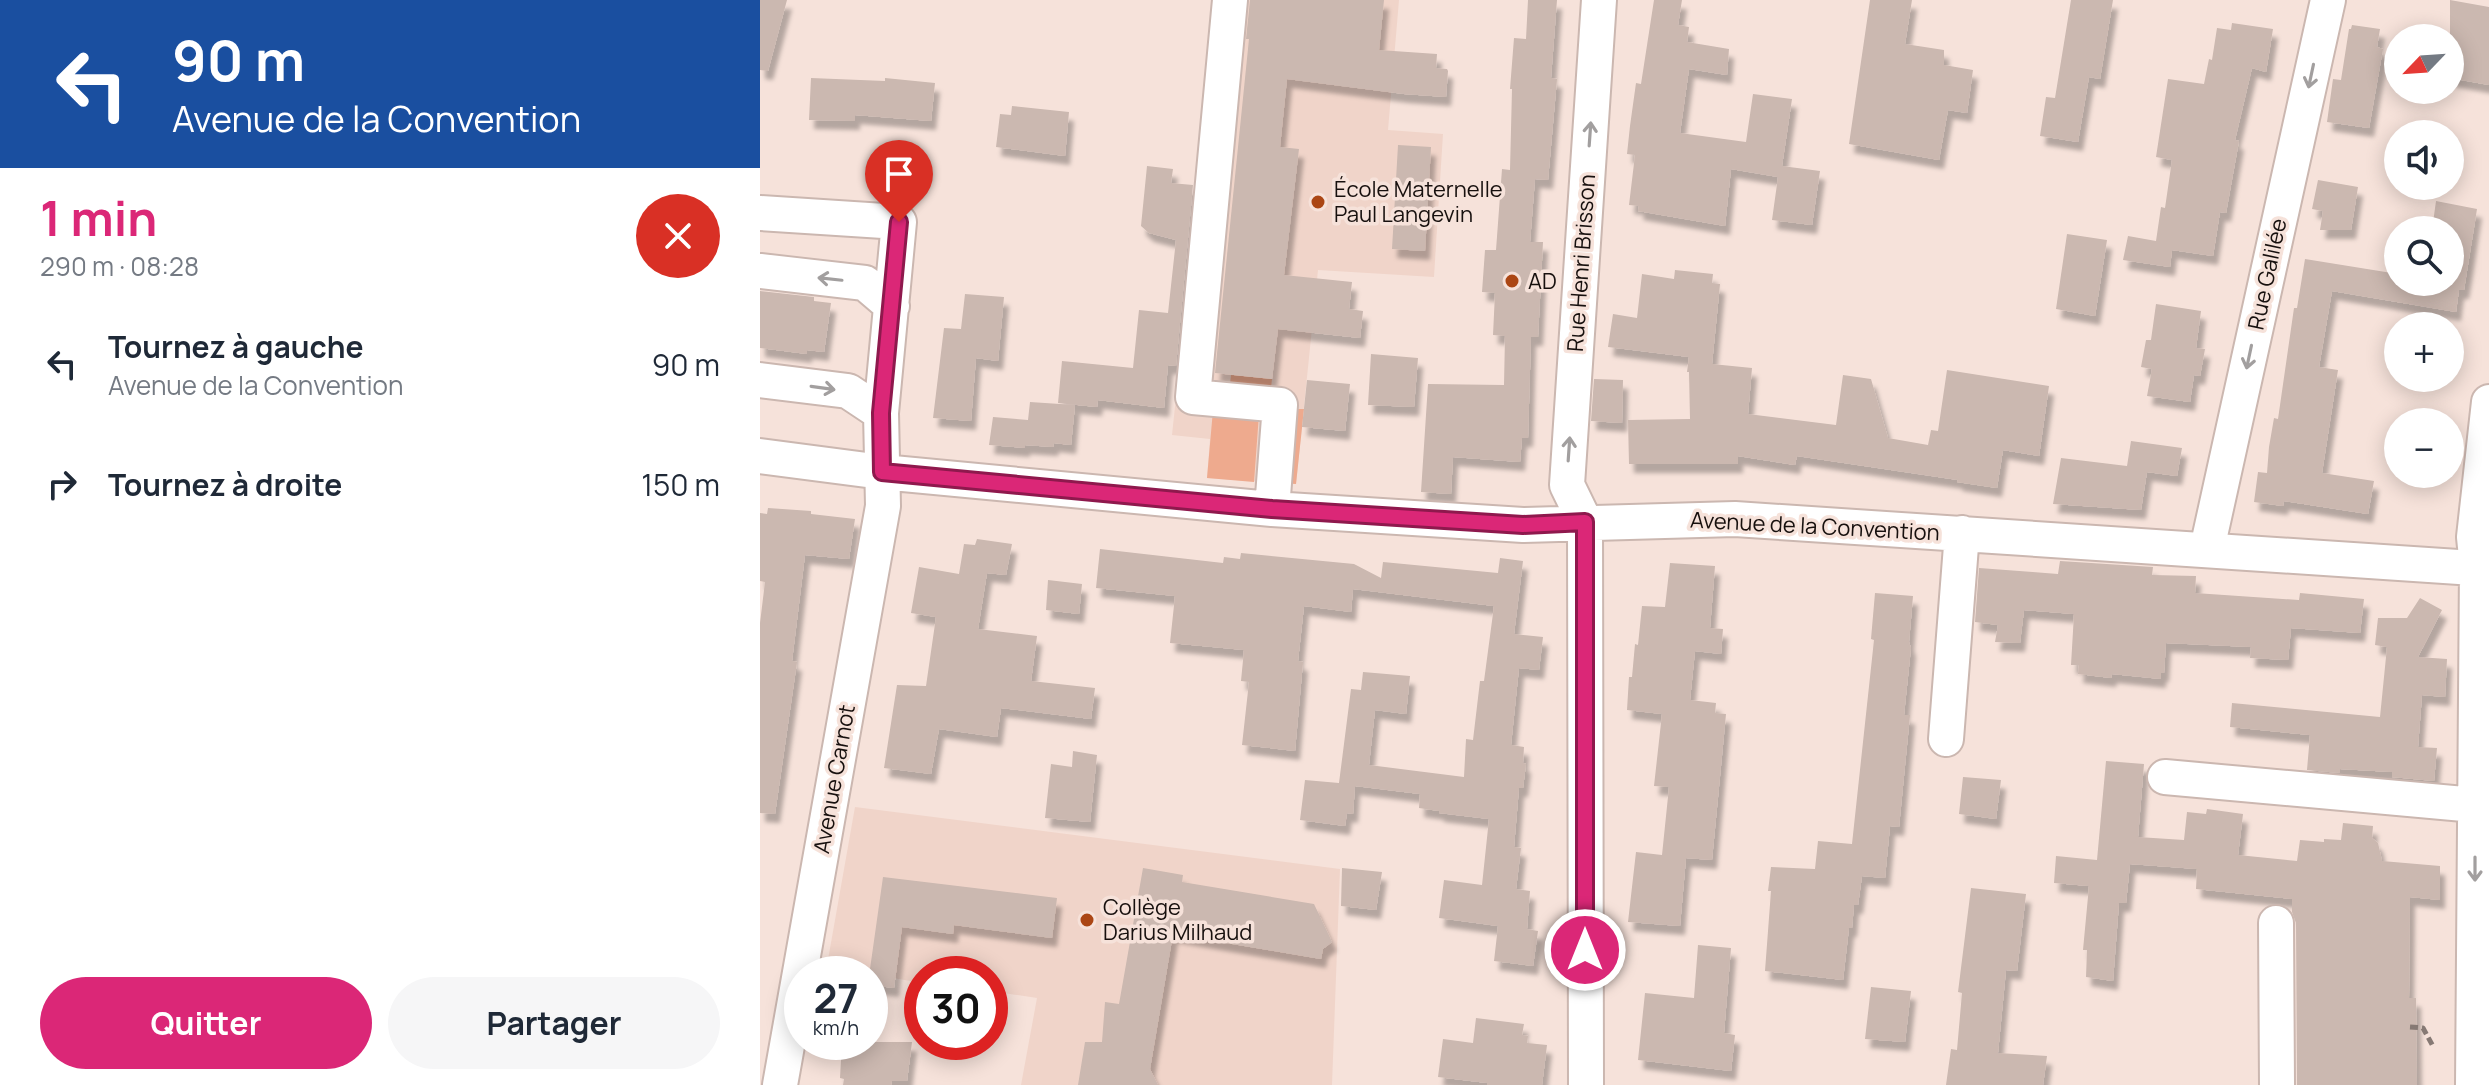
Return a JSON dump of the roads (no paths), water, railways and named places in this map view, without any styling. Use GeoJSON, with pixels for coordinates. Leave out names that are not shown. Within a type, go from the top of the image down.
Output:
{"type":"FeatureCollection","features":[{"type":"Feature","properties":{"kind":"street"},"geometry":{"type":"LineString","coordinates":[[1230,0],[1193,397],[1280,405],[1272,509]]}},
{"type":"Feature","properties":{"kind":"street","name":"Rue Henri Brisson"},"geometry":{"type":"LineString","coordinates":[[1585,522],[1567,485],[1599,0]]}},
{"type":"Feature","properties":{"kind":"street","name":"Rue Galilée"},"geometry":{"type":"LineString","coordinates":[[2207,549],[2328,0]]}},
{"type":"Feature","properties":{"kind":"street","name":"Avenue Carnot"},"geometry":{"type":"LineString","coordinates":[[760,213],[899,222],[881,413],[883,506],[780,1085]]}},
{"type":"Feature","properties":{"kind":"street"},"geometry":{"type":"LineString","coordinates":[[760,271],[865,283],[892,306]]}},
{"type":"Feature","properties":{"kind":"street"},"geometry":{"type":"LineString","coordinates":[[760,380],[848,391],[881,413]]}},
{"type":"Feature","properties":{"kind":"street"},"geometry":{"type":"LineString","coordinates":[[2473,1085],[2482,992],[2475,805],[2483,568],[2474,537],[2486,465],[2489,402]]}},
{"type":"Feature","properties":{"kind":"street","name":"Avenue de la Convention"},"geometry":{"type":"LineString","coordinates":[[760,456],[882,472],[1272,509],[1523,525],[1735,519],[2483,568]]}},
{"type":"Feature","properties":{"kind":"street"},"geometry":{"type":"LineString","coordinates":[[1585,522],[1586,1085]]}},
{"type":"Feature","properties":{"kind":"street"},"geometry":{"type":"LineString","coordinates":[[1946,739],[1962,533]]}},
{"type":"Feature","properties":{"kind":"street"},"geometry":{"type":"LineString","coordinates":[[2165,777],[2475,805]]}},
{"type":"Feature","properties":{"kind":"street"},"geometry":{"type":"LineString","coordinates":[[2276,923],[2277,1085]]}},
{"type":"Feature","properties":{"kind":"place","name":"École Maternelle Paul Langevin"},"geometry":{"type":"Point","coordinates":[1318,202]}},
{"type":"Feature","properties":{"kind":"place","name":"AD"},"geometry":{"type":"Point","coordinates":[1512,281]}},
{"type":"Feature","properties":{"kind":"place","name":"Collège Darius Milhaud"},"geometry":{"type":"Point","coordinates":[1087,920]}}]}
